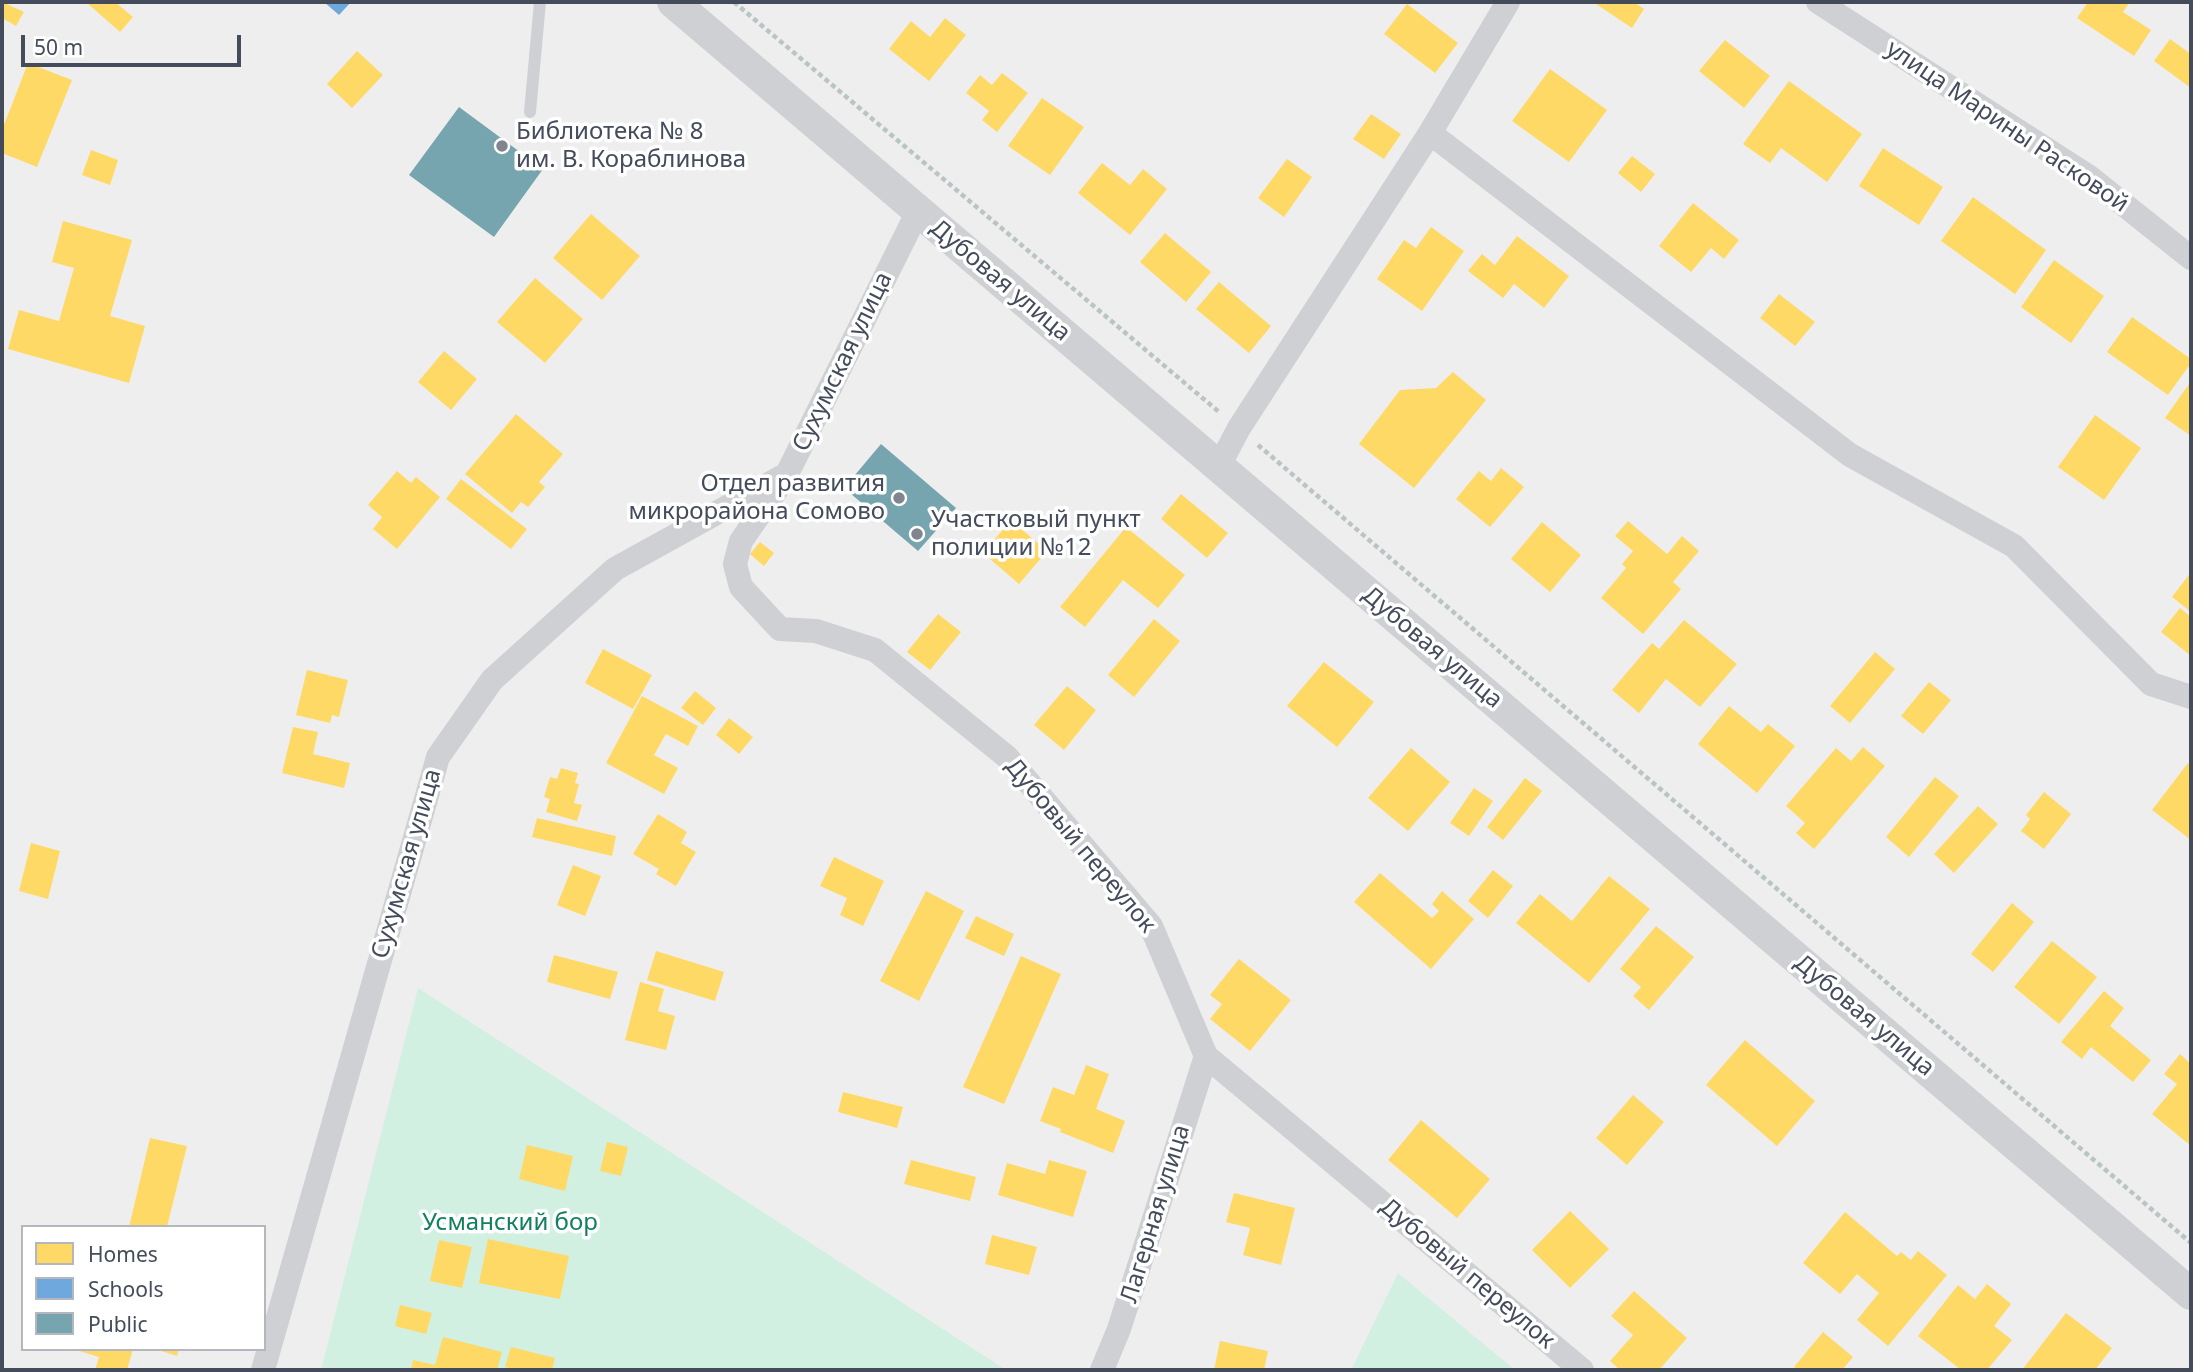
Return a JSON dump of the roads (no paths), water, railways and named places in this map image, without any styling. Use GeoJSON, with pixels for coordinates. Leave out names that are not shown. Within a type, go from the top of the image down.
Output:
{"type":"FeatureCollection","features":[{"type":"Feature","properties":{"kind":"street","name":"Дубовая улица"},"geometry":{"type":"LineString","coordinates":[[673,2],[2191,1294]]}},
{"type":"Feature","properties":{"kind":"street"},"geometry":{"type":"LineString","coordinates":[[1219,466],[1239,429],[1430,133],[1508,2]]}},
{"type":"Feature","properties":{"kind":"street","name":"улица Марины Расковой"},"geometry":{"type":"LineString","coordinates":[[1818,2],[2088,176],[2191,258]]}},
{"type":"Feature","properties":{"kind":"street"},"geometry":{"type":"LineString","coordinates":[[1430,133],[1850,455],[2014,546],[2151,684],[2191,697]]}},
{"type":"Feature","properties":{"kind":"street","name":"Сухумская улица"},"geometry":{"type":"LineString","coordinates":[[263,1370],[438,757],[492,680],[615,569],[787,474],[918,211]]}},
{"type":"Feature","properties":{"kind":"street","name":"Дубовый переулок"},"geometry":{"type":"LineString","coordinates":[[787,474],[741,541],[735,564],[741,587],[780,629],[816,631],[875,650],[1007,757],[1151,926],[1206,1056],[1581,1370]]}},
{"type":"Feature","properties":{"kind":"street","name":"Лагерная улица"},"geometry":{"type":"LineString","coordinates":[[1102,1370],[1119,1329],[1206,1056]]}},
{"type":"Feature","properties":{"kind":"lane"},"geometry":{"type":"LineString","coordinates":[[530,111],[540,2]]}},
{"type":"Feature","properties":{"kind":"place","name":"Библиотека № 8 им. В. Кораблинова"},"geometry":{"type":"Point","coordinates":[502,146]}},
{"type":"Feature","properties":{"kind":"place","name":"Отдел развития микрорайона Сомово"},"geometry":{"type":"Point","coordinates":[899,498]}},
{"type":"Feature","properties":{"kind":"place","name":"Участковый пункт полиции №12"},"geometry":{"type":"Point","coordinates":[917,534]}},
{"type":"Feature","properties":{"kind":"park label","name":"Усманский бор"},"geometry":{"type":"Point","coordinates":[510,1223]}}]}
